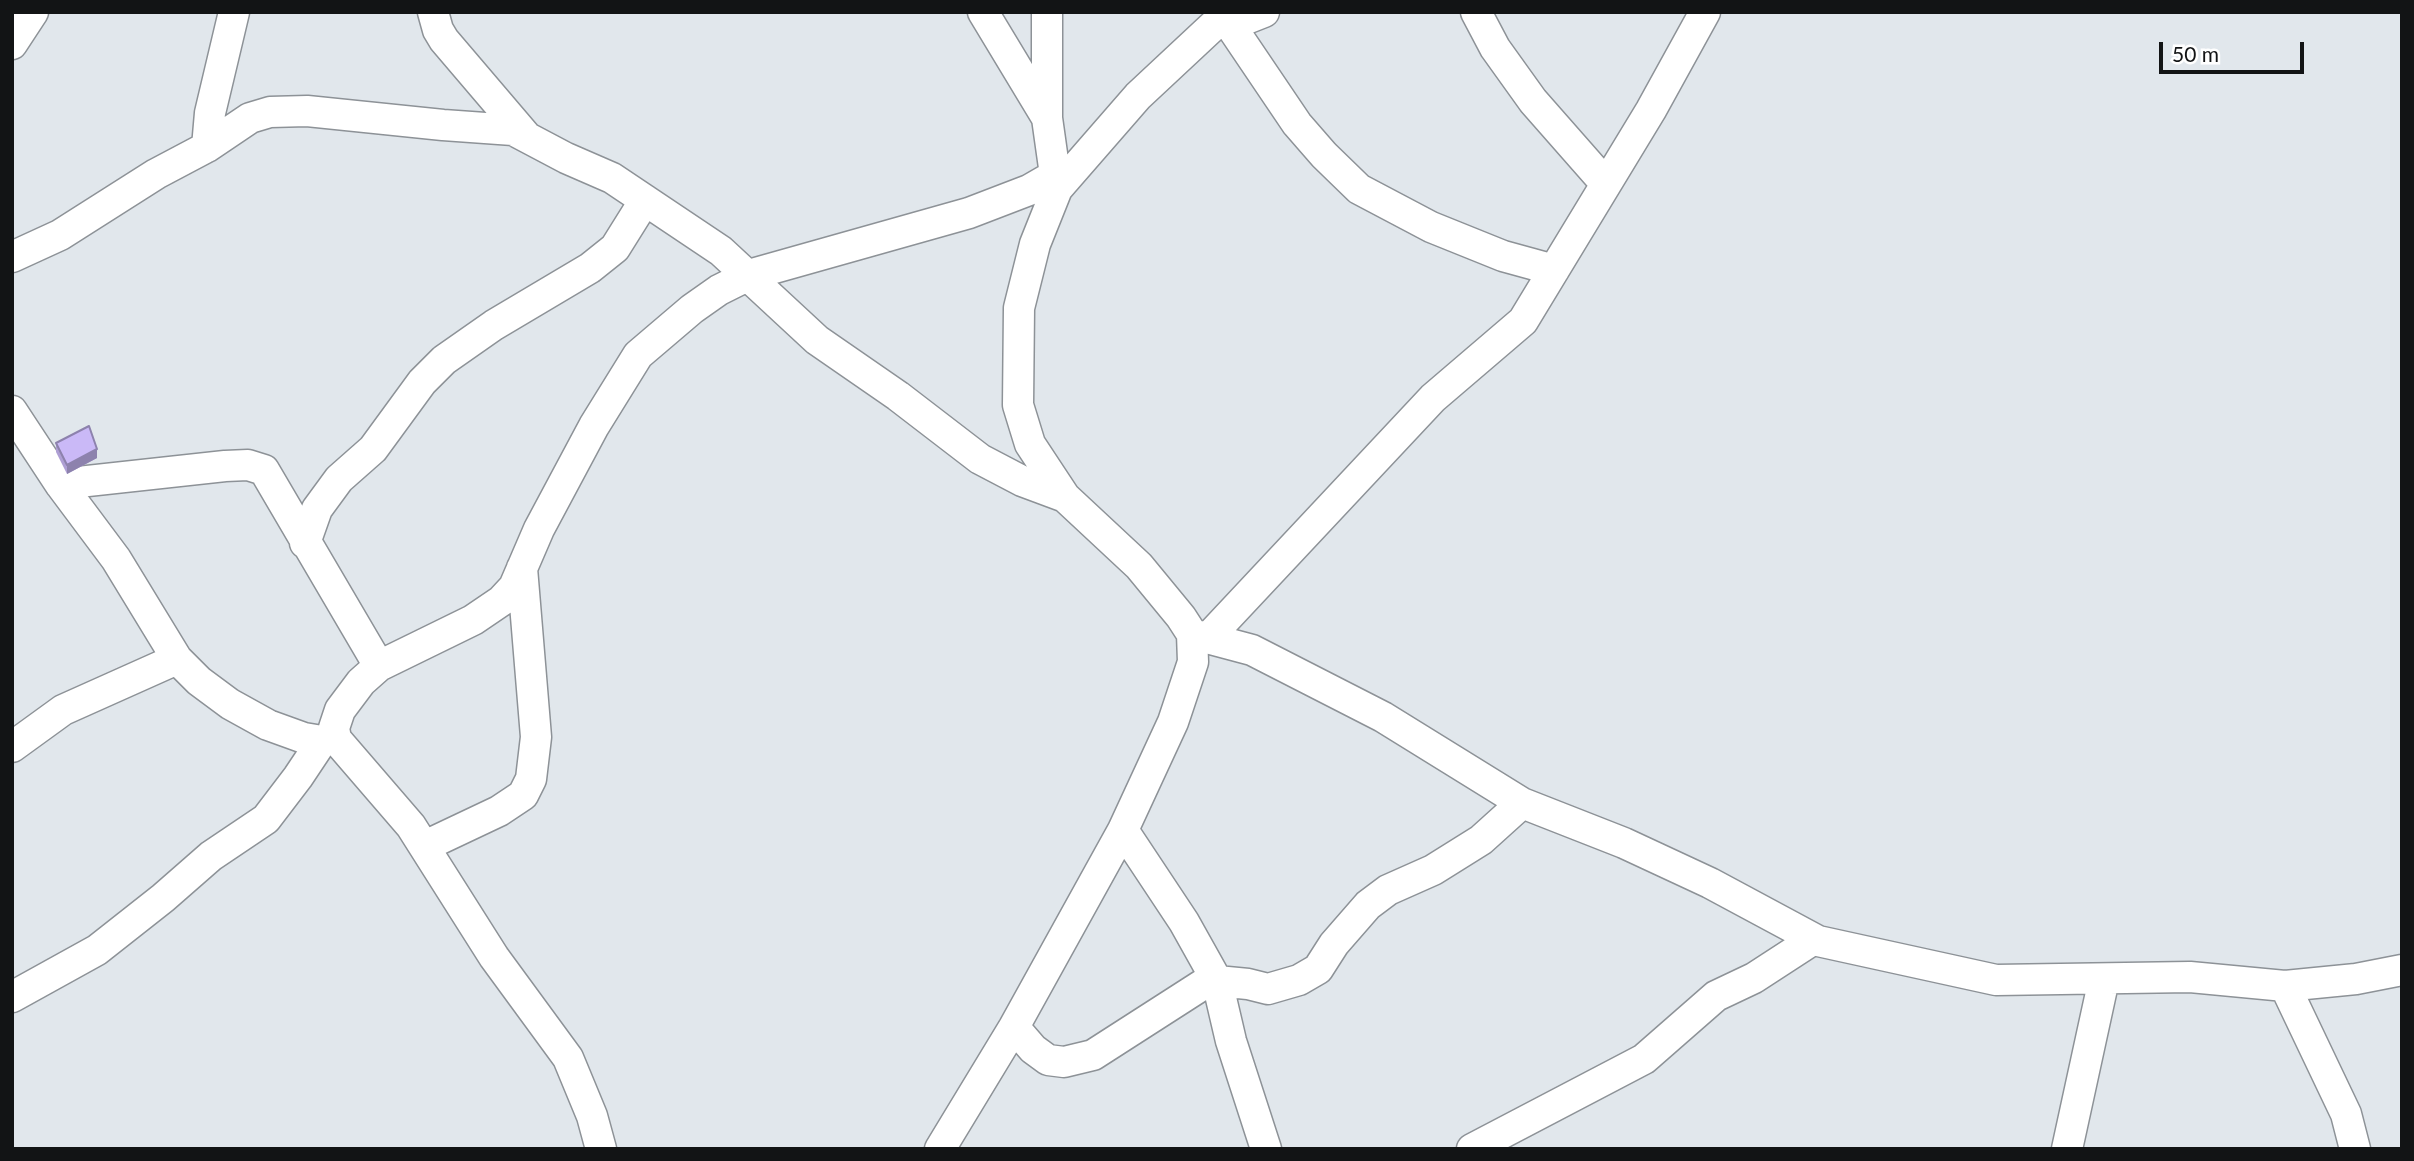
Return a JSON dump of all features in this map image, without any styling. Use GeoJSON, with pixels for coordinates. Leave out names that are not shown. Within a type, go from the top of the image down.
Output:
{"type":"FeatureCollection","features":[{"type":"Feature","properties":{"kind":"street"},"geometry":{"type":"LineString","coordinates":[[12,44],[33,12]]}},
{"type":"Feature","properties":{"kind":"street"},"geometry":{"type":"LineString","coordinates":[[207,147],[210,113],[234,12]]}},
{"type":"Feature","properties":{"kind":"street"},"geometry":{"type":"LineString","coordinates":[[433,12],[444,40],[525,135]]}},
{"type":"Feature","properties":{"kind":"street"},"geometry":{"type":"LineString","coordinates":[[983,12],[1047,118]]}},
{"type":"Feature","properties":{"kind":"street"},"geometry":{"type":"LineString","coordinates":[[1047,12],[1047,118],[1056,182]]}},
{"type":"Feature","properties":{"kind":"street"},"geometry":{"type":"LineString","coordinates":[[1264,12],[1228,17],[1138,96],[1056,182],[1035,244],[1019,308],[1018,405],[1030,444],[1065,497],[1139,566],[1200,636],[1252,650],[1383,717],[1522,803],[1624,844],[1710,883],[1814,939],[1996,980],[2190,977],[2285,986],[2356,979],[2402,970]]}},
{"type":"Feature","properties":{"kind":"street"},"geometry":{"type":"LineString","coordinates":[[1476,12],[1495,48],[1533,101],[1606,184]]}},
{"type":"Feature","properties":{"kind":"street"},"geometry":{"type":"LineString","coordinates":[[940,1149],[1014,1027],[1123,830],[1173,722],[1200,636],[1433,398],[1523,321],[1651,110],[1705,12]]}},
{"type":"Feature","properties":{"kind":"street"},"geometry":{"type":"LineString","coordinates":[[1228,17],[1297,124],[1324,156],[1359,189],[1431,227],[1503,256],[1554,270]]}},
{"type":"Feature","properties":{"kind":"street"},"geometry":{"type":"LineString","coordinates":[[12,257],[60,235],[156,174],[207,147],[250,118],[290,110],[501,128],[525,135],[566,158],[612,178],[721,251],[817,340],[898,396],[980,458],[1022,481],[1065,497]]}},
{"type":"Feature","properties":{"kind":"street"},"geometry":{"type":"LineString","coordinates":[[12,997],[97,950],[211,856],[266,818],[329,740],[340,710],[361,682],[379,666],[473,620],[500,601],[514,587],[538,529],[638,355],[692,309],[719,290],[749,275],[969,213],[1056,182]]}},
{"type":"Feature","properties":{"kind":"street"},"geometry":{"type":"LineString","coordinates":[[305,543],[317,509],[339,479],[373,449],[429,374],[444,360],[494,326],[590,268],[615,248],[645,200]]}},
{"type":"Feature","properties":{"kind":"street"},"geometry":{"type":"LineString","coordinates":[[12,411],[60,484],[116,559],[177,659],[199,681],[230,704],[268,725],[304,738],[329,740],[411,826],[494,957],[568,1058],[592,1116],[601,1149]]}},
{"type":"Feature","properties":{"kind":"street"},"geometry":{"type":"LineString","coordinates":[[60,484],[248,465],[264,470],[379,666]]}},
{"type":"Feature","properties":{"kind":"street"},"geometry":{"type":"LineString","coordinates":[[425,846],[499,811],[523,795],[531,779],[536,737],[522,568]]}},
{"type":"Feature","properties":{"kind":"street"},"geometry":{"type":"LineString","coordinates":[[12,747],[63,710],[177,659]]}},
{"type":"Feature","properties":{"kind":"street"},"geometry":{"type":"LineString","coordinates":[[1014,1027],[1033,1049],[1048,1060],[1064,1062],[1093,1055],[1202,985],[1217,981],[1268,989],[1299,981],[1318,969],[1334,944],[1368,905],[1388,890],[1433,870],[1481,840],[1522,803]]}},
{"type":"Feature","properties":{"kind":"street"},"geometry":{"type":"LineString","coordinates":[[1123,830],[1184,922],[1217,981],[1231,1041],[1266,1149]]}},
{"type":"Feature","properties":{"kind":"street"},"geometry":{"type":"LineString","coordinates":[[1472,1149],[1644,1059],[1716,996],[1754,978],[1814,939]]}},
{"type":"Feature","properties":{"kind":"street"},"geometry":{"type":"LineString","coordinates":[[2067,1149],[2104,979]]}},
{"type":"Feature","properties":{"kind":"street"},"geometry":{"type":"LineString","coordinates":[[2285,986],[2346,1114],[2355,1149]]}},
{"type":"Feature","properties":{"kind":"building"},"geometry":{"type":"Polygon","coordinates":[[[89,426],[97,449],[67,465],[56,443],[89,426]]]}}]}
